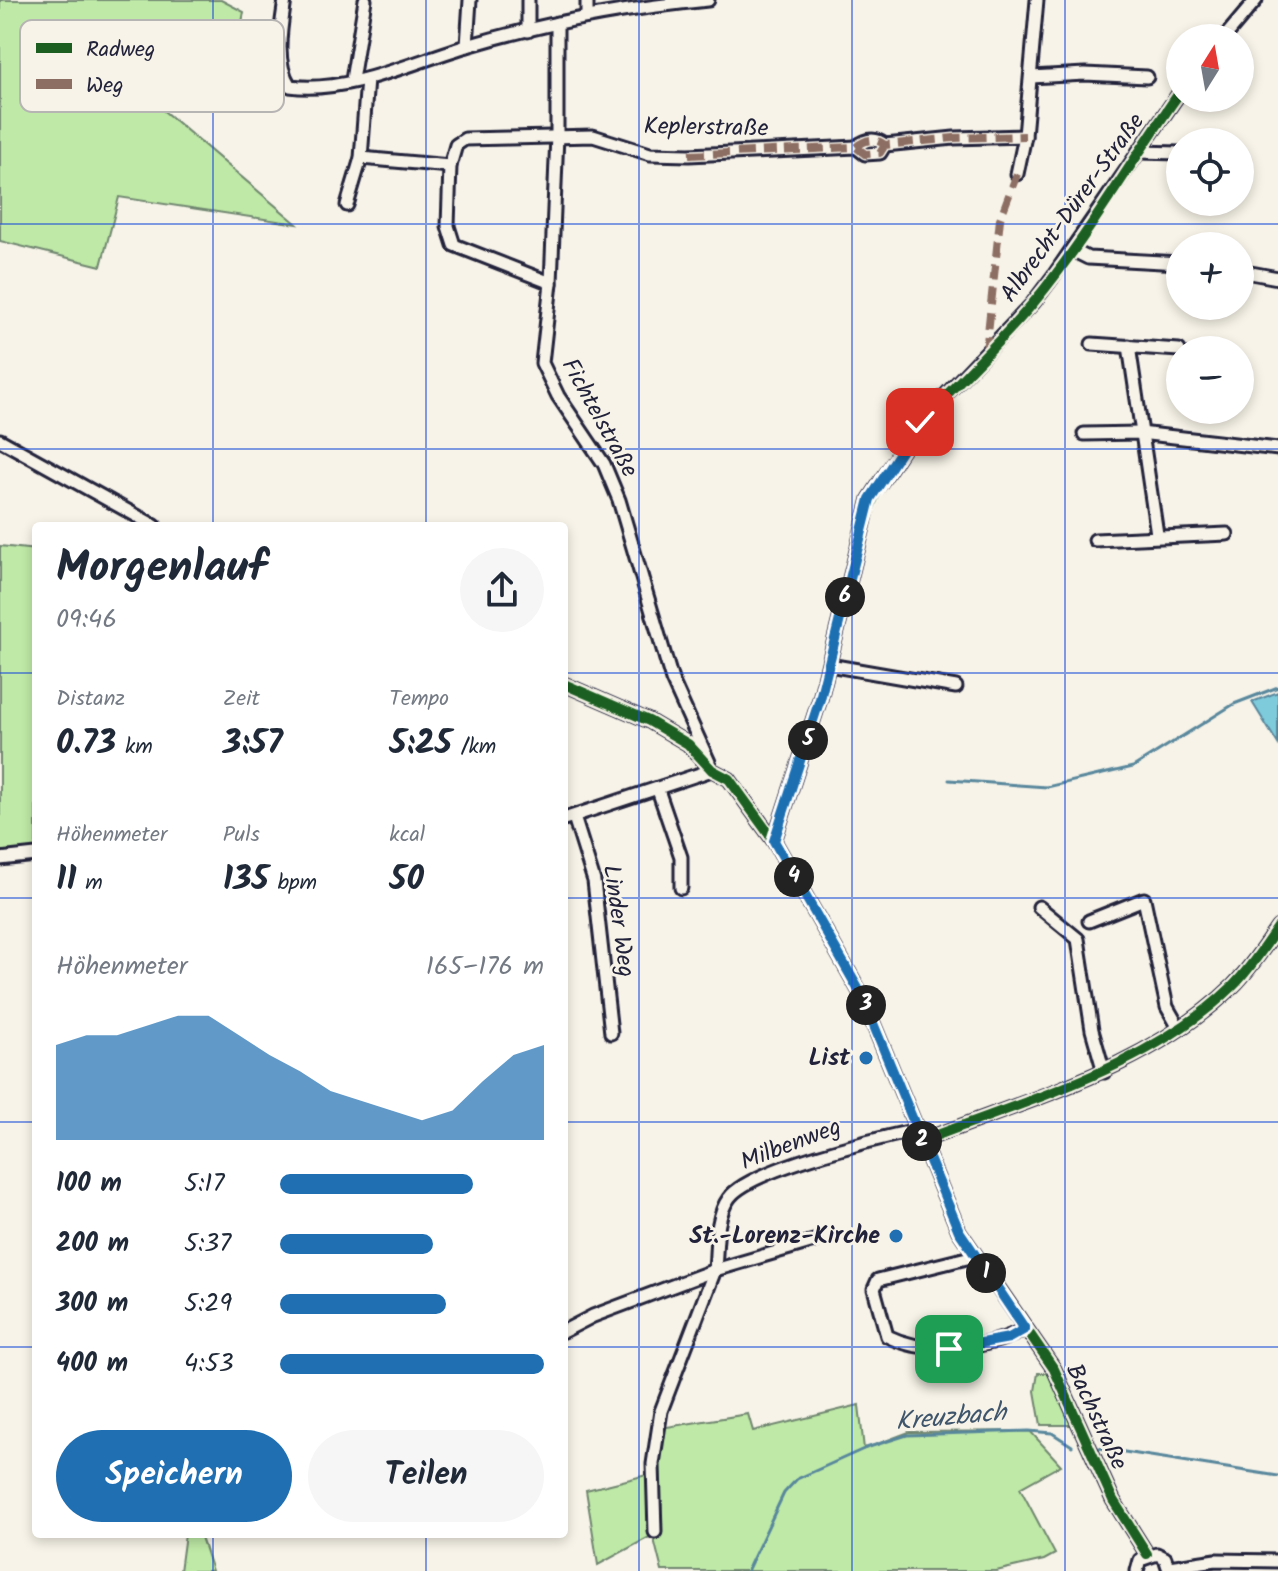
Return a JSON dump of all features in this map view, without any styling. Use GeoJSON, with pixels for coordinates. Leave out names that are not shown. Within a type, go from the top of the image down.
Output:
{"type":"FeatureCollection","features":[{"type":"Feature","properties":{"kind":"street"},"geometry":{"type":"LineString","coordinates":[[282,20],[285,0]]}},
{"type":"Feature","properties":{"kind":"street"},"geometry":{"type":"LineString","coordinates":[[352,80],[365,0]]}},
{"type":"Feature","properties":{"kind":"street"},"geometry":{"type":"LineString","coordinates":[[467,46],[470,0]]}},
{"type":"Feature","properties":{"kind":"street"},"geometry":{"type":"LineString","coordinates":[[528,0],[528,31]]}},
{"type":"Feature","properties":{"kind":"street"},"geometry":{"type":"LineString","coordinates":[[587,0],[587,17]]}},
{"type":"Feature","properties":{"kind":"street"},"geometry":{"type":"LineString","coordinates":[[284,71],[290,86],[302,88],[367,79],[467,46],[557,23],[679,1],[708,0]]}},
{"type":"Feature","properties":{"kind":"street"},"geometry":{"type":"LineString","coordinates":[[1017,174],[1025,136],[1037,0]]}},
{"type":"Feature","properties":{"kind":"street"},"geometry":{"type":"LineString","coordinates":[[1236,24],[1256,0]]}},
{"type":"Feature","properties":{"kind":"street","name":"Fichtelstraße"},"geometry":{"type":"LineString","coordinates":[[557,23],[557,135],[551,283],[542,350],[545,373],[604,464],[619,500],[672,680],[712,770]]}},
{"type":"Feature","properties":{"kind":"street"},"geometry":{"type":"LineString","coordinates":[[1031,77],[1085,74],[1147,77]]}},
{"type":"Feature","properties":{"kind":"street"},"geometry":{"type":"LineString","coordinates":[[347,205],[361,158],[367,79]]}},
{"type":"Feature","properties":{"kind":"street","name":"Albrecht-Dürer-Straße"},"geometry":{"type":"LineString","coordinates":[[774,841],[829,665],[870,499],[920,422],[1033,303],[1166,112]]}},
{"type":"Feature","properties":{"kind":"street","name":"Keplerstraße"},"geometry":{"type":"LineString","coordinates":[[450,166],[456,145],[465,139],[593,136],[650,154],[856,147],[865,154],[880,153],[885,145],[954,138],[1025,136]]}},
{"type":"Feature","properties":{"kind":"street"},"geometry":{"type":"LineString","coordinates":[[1138,152],[1166,153]]}},
{"type":"Feature","properties":{"kind":"street"},"geometry":{"type":"LineString","coordinates":[[361,158],[450,166],[448,226],[454,245],[551,283]]}},
{"type":"Feature","properties":{"kind":"street"},"geometry":{"type":"LineString","coordinates":[[1072,250],[1088,258],[1166,262]]}},
{"type":"Feature","properties":{"kind":"street"},"geometry":{"type":"LineString","coordinates":[[1254,274],[1278,278]]}},
{"type":"Feature","properties":{"kind":"street"},"geometry":{"type":"LineString","coordinates":[[1092,344],[1166,349]]}},
{"type":"Feature","properties":{"kind":"street"},"geometry":{"type":"LineString","coordinates":[[1129,346],[1157,534]]}},
{"type":"Feature","properties":{"kind":"street"},"geometry":{"type":"LineString","coordinates":[[1084,434],[1140,433],[1278,449]]}},
{"type":"Feature","properties":{"kind":"street"},"geometry":{"type":"LineString","coordinates":[[0,440],[148,522]]}},
{"type":"Feature","properties":{"kind":"street"},"geometry":{"type":"LineString","coordinates":[[1095,540],[1157,534],[1227,534]]}},
{"type":"Feature","properties":{"kind":"street"},"geometry":{"type":"LineString","coordinates":[[829,665],[956,687]]}},
{"type":"Feature","properties":{"kind":"street"},"geometry":{"type":"LineString","coordinates":[[568,686],[649,721],[688,744],[712,770],[729,779],[774,841],[860,992],[920,1135]]}},
{"type":"Feature","properties":{"kind":"street","name":"Linder Weg"},"geometry":{"type":"LineString","coordinates":[[611,1033],[594,881],[569,818],[712,770]]}},
{"type":"Feature","properties":{"kind":"street"},"geometry":{"type":"LineString","coordinates":[[658,790],[681,857],[681,888]]}},
{"type":"Feature","properties":{"kind":"street"},"geometry":{"type":"LineString","coordinates":[[0,859],[32,855]]}},
{"type":"Feature","properties":{"kind":"street"},"geometry":{"type":"LineString","coordinates":[[1089,921],[1144,899],[1167,1007],[1179,1028]]}},
{"type":"Feature","properties":{"kind":"street"},"geometry":{"type":"LineString","coordinates":[[1039,907],[1078,939],[1092,1030],[1104,1072]]}},
{"type":"Feature","properties":{"kind":"street","name":"Milbenweg"},"geometry":{"type":"LineString","coordinates":[[655,1532],[653,1464],[661,1411],[715,1270],[720,1217],[729,1198],[744,1185],[844,1146],[920,1135],[1104,1072],[1179,1028],[1235,984],[1278,927]]}},
{"type":"Feature","properties":{"kind":"street","name":"Bachstraße"},"geometry":{"type":"LineString","coordinates":[[920,1135],[944,1200],[975,1256],[1054,1369],[1107,1489],[1147,1554]]}},
{"type":"Feature","properties":{"kind":"street"},"geometry":{"type":"LineString","coordinates":[[568,1329],[593,1316],[715,1270],[814,1241]]}},
{"type":"Feature","properties":{"kind":"street"},"geometry":{"type":"LineString","coordinates":[[975,1256],[878,1280],[874,1289],[887,1336],[923,1347],[949,1349],[1009,1338],[1025,1329]]}},
{"type":"Feature","properties":{"kind":"street"},"geometry":{"type":"LineString","coordinates":[[1137,1571],[1140,1560],[1147,1554],[1157,1554],[1169,1569],[1216,1560],[1278,1561]]}},
{"type":"Feature","properties":{"kind":"green space"},"geometry":{"type":"Polygon","coordinates":[[[0,0],[221,0],[244,12],[242,20],[20,20],[20,112],[165,112],[297,224],[119,197],[101,266],[0,241],[0,0]]]}},
{"type":"Feature","properties":{"kind":"green space"},"geometry":{"type":"Polygon","coordinates":[[[0,546],[32,550],[32,853],[0,857],[0,546]]]}},
{"type":"Feature","properties":{"kind":"green space"},"geometry":{"type":"Polygon","coordinates":[[[1038,1373],[1049,1373],[1072,1425],[1041,1425],[1035,1391],[1038,1373]]]}},
{"type":"Feature","properties":{"kind":"green space"},"geometry":{"type":"Polygon","coordinates":[[[859,1405],[864,1449],[909,1432],[1030,1431],[1061,1465],[1020,1488],[1055,1554],[1044,1560],[996,1571],[662,1571],[653,1535],[598,1565],[586,1490],[651,1474],[654,1429],[748,1414],[753,1431],[859,1405]]]}},
{"type":"Feature","properties":{"kind":"green space"},"geometry":{"type":"Polygon","coordinates":[[[184,1538],[201,1538],[212,1571],[180,1571],[184,1538]]]}},
{"type":"Feature","properties":{"kind":"water"},"geometry":{"type":"Polygon","coordinates":[[[1278,692],[1278,744],[1252,702],[1278,692]]]}},
{"type":"Feature","properties":{"kind":"waterway"},"geometry":{"type":"LineString","coordinates":[[949,780],[1047,787],[1133,767],[1234,704],[1278,687]]}},
{"type":"Feature","properties":{"kind":"waterway","name":"Kreuzbach"},"geometry":{"type":"LineString","coordinates":[[747,1571],[784,1493],[797,1479],[866,1448],[907,1435],[1029,1431],[1052,1433],[1072,1446]]}},
{"type":"Feature","properties":{"kind":"waterway","name":"Kreuzbach"},"geometry":{"type":"LineString","coordinates":[[1099,1448],[1278,1476]]}},
{"type":"Feature","properties":{"kind":"marked path"},"geometry":{"type":"LineString","coordinates":[[689,155],[856,147],[865,154],[880,153],[885,145],[954,138],[1025,136]]}},
{"type":"Feature","properties":{"kind":"marked path"},"geometry":{"type":"LineString","coordinates":[[856,147],[870,140],[885,145]]}},
{"type":"Feature","properties":{"kind":"marked path"},"geometry":{"type":"LineString","coordinates":[[986,352],[1000,219],[1017,174]]}},
{"type":"Feature","properties":{"kind":"cycle path"},"geometry":{"type":"LineString","coordinates":[[860,538],[872,502],[909,439],[1054,277],[1167,112]]}},
{"type":"Feature","properties":{"kind":"cycle path"},"geometry":{"type":"LineString","coordinates":[[568,686],[649,721],[688,744],[712,770],[729,779],[774,841],[860,992],[959,1231],[1054,1369],[1113,1500],[1147,1554]]}},
{"type":"Feature","properties":{"kind":"cycle path"},"geometry":{"type":"LineString","coordinates":[[922,1141],[1086,1078],[1164,1039],[1233,986],[1278,927]]}},
{"type":"Feature","properties":{"kind":"place","name":"List"},"geometry":{"type":"Point","coordinates":[866,1058]}},
{"type":"Feature","properties":{"kind":"place","name":"St.-Lorenz-Kirche"},"geometry":{"type":"Point","coordinates":[896,1236]}},
{"type":"Feature","properties":{"kind":"route"},"geometry":{"type":"LineString","coordinates":[[920,422],[870,499],[820,699],[774,841],[860,992],[959,1231],[1025,1329],[1009,1338],[949,1349]]}}]}
